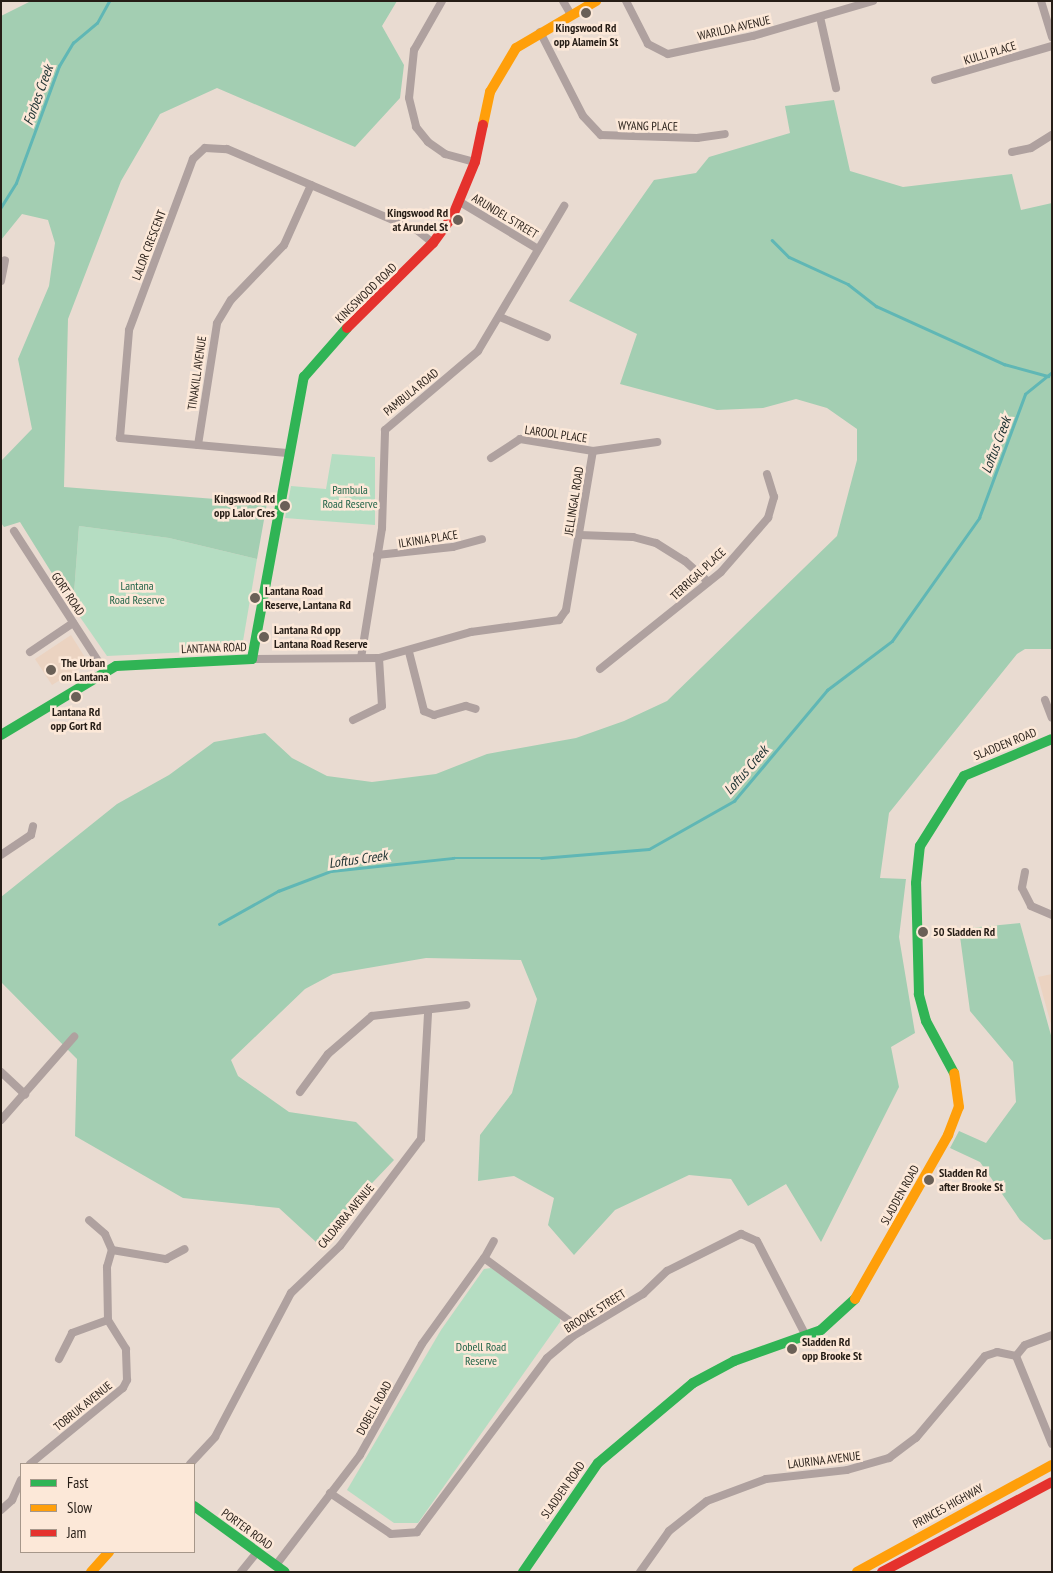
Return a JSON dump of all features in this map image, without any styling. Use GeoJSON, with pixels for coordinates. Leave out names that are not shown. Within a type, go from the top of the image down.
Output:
{"type":"FeatureCollection","features":[{"type":"Feature","properties":{"kind":"main road","name":"KINGSWOOD ROAD"},"geometry":{"type":"LineString","coordinates":[[252,659],[297,396],[312,365],[433,243],[460,202],[475,162],[494,85],[518,45],[596,1]]}},
{"type":"Feature","properties":{"kind":"main road","name":"LANTANA ROAD"},"geometry":{"type":"LineString","coordinates":[[1,735],[104,670],[140,663],[252,659]]}},
{"type":"Feature","properties":{"kind":"main road","name":"SLADDEN ROAD"},"geometry":{"type":"LineString","coordinates":[[523,1572],[588,1473],[637,1429],[717,1368],[807,1338],[834,1321],[857,1297],[948,1135],[959,1107],[953,1065],[926,1021],[919,994],[916,883],[920,846],[964,776],[1052,739]]}},
{"type":"Feature","properties":{"kind":"main road","name":"PRINCES HIGHWAY"},"geometry":{"type":"LineString","coordinates":[[857,1572],[1052,1465]]}},
{"type":"Feature","properties":{"kind":"main road","name":"PRINCES HIGHWAY"},"geometry":{"type":"LineString","coordinates":[[882,1572],[1052,1482]]}},
{"type":"Feature","properties":{"kind":"main road","name":"PORTER ROAD"},"geometry":{"type":"LineString","coordinates":[[195,1507],[285,1572]]}},
{"type":"Feature","properties":{"kind":"main road"},"geometry":{"type":"LineString","coordinates":[[91,1572],[108,1553]]}},
{"type":"Feature","properties":{"kind":"street"},"geometry":{"type":"LineString","coordinates":[[442,1],[414,50],[409,98],[416,127],[428,142],[445,154],[475,162]]}},
{"type":"Feature","properties":{"kind":"street"},"geometry":{"type":"LineString","coordinates":[[563,1],[571,15]]}},
{"type":"Feature","properties":{"kind":"street","name":"WARILDA AVENUE"},"geometry":{"type":"LineString","coordinates":[[626,1],[648,44],[664,53],[820,17],[873,1]]}},
{"type":"Feature","properties":{"kind":"street"},"geometry":{"type":"LineString","coordinates":[[1041,1],[1052,37]]}},
{"type":"Feature","properties":{"kind":"street"},"geometry":{"type":"LineString","coordinates":[[820,17],[836,88]]}},
{"type":"Feature","properties":{"kind":"street","name":"WYANG PLACE"},"geometry":{"type":"LineString","coordinates":[[540,32],[583,116],[601,135],[698,138],[726,134]]}},
{"type":"Feature","properties":{"kind":"street","name":"KULLI PLACE"},"geometry":{"type":"LineString","coordinates":[[935,80],[1052,46]]}},
{"type":"Feature","properties":{"kind":"street"},"geometry":{"type":"LineString","coordinates":[[1012,152],[1031,148],[1052,135]]}},
{"type":"Feature","properties":{"kind":"street","name":"LALOR CRESCENT"},"geometry":{"type":"LineString","coordinates":[[287,453],[120,438],[129,330],[193,158],[200,150],[219,147],[418,231],[433,243]]}},
{"type":"Feature","properties":{"kind":"street","name":"TINAKILL AVENUE"},"geometry":{"type":"LineString","coordinates":[[198,445],[218,322],[235,295],[284,245],[311,185]]}},
{"type":"Feature","properties":{"kind":"street","name":"ARUNDEL STREET"},"geometry":{"type":"LineString","coordinates":[[460,202],[538,249]]}},
{"type":"Feature","properties":{"kind":"street","name":"PAMBULA ROAD"},"geometry":{"type":"LineString","coordinates":[[361,658],[377,555],[385,430],[478,351],[500,317],[564,206]]}},
{"type":"Feature","properties":{"kind":"street"},"geometry":{"type":"LineString","coordinates":[[1,281],[5,260]]}},
{"type":"Feature","properties":{"kind":"street"},"geometry":{"type":"LineString","coordinates":[[500,317],[547,337]]}},
{"type":"Feature","properties":{"kind":"street","name":"LAROOL PLACE"},"geometry":{"type":"LineString","coordinates":[[491,458],[520,439],[594,451]]}},
{"type":"Feature","properties":{"kind":"street","name":"JELLINGAL ROAD"},"geometry":{"type":"LineString","coordinates":[[563,618],[594,451],[657,442]]}},
{"type":"Feature","properties":{"kind":"street","name":"TERRIGAL PLACE"},"geometry":{"type":"LineString","coordinates":[[600,669],[708,582],[768,518],[774,497],[767,474]]}},
{"type":"Feature","properties":{"kind":"street","name":"GORT ROAD"},"geometry":{"type":"LineString","coordinates":[[14,531],[104,670]]}},
{"type":"Feature","properties":{"kind":"street"},"geometry":{"type":"LineString","coordinates":[[580,534],[633,537],[656,544],[692,565],[708,582]]}},
{"type":"Feature","properties":{"kind":"street","name":"ILKINIA PLACE"},"geometry":{"type":"LineString","coordinates":[[377,555],[454,547],[482,539]]}},
{"type":"Feature","properties":{"kind":"street","name":"LANTANA ROAD"},"geometry":{"type":"LineString","coordinates":[[252,659],[379,658],[409,652],[471,632],[563,618]]}},
{"type":"Feature","properties":{"kind":"street"},"geometry":{"type":"LineString","coordinates":[[30,652],[74,623]]}},
{"type":"Feature","properties":{"kind":"street"},"geometry":{"type":"LineString","coordinates":[[409,652],[424,711],[434,715],[476,709]]}},
{"type":"Feature","properties":{"kind":"street"},"geometry":{"type":"LineString","coordinates":[[353,720],[382,706],[379,658]]}},
{"type":"Feature","properties":{"kind":"street"},"geometry":{"type":"LineString","coordinates":[[1044,700],[1052,718]]}},
{"type":"Feature","properties":{"kind":"street"},"geometry":{"type":"LineString","coordinates":[[1,855],[31,835],[33,826]]}},
{"type":"Feature","properties":{"kind":"street"},"geometry":{"type":"LineString","coordinates":[[1025,872],[1022,888],[1031,906],[1052,915]]}},
{"type":"Feature","properties":{"kind":"street"},"geometry":{"type":"LineString","coordinates":[[300,1092],[328,1054],[360,1023],[372,1016],[428,1012],[466,1005]]}},
{"type":"Feature","properties":{"kind":"street","name":"CALDARRA AVENUE"},"geometry":{"type":"LineString","coordinates":[[191,1463],[215,1437],[291,1293],[340,1246],[421,1139],[428,1012]]}},
{"type":"Feature","properties":{"kind":"street"},"geometry":{"type":"LineString","coordinates":[[1,1120],[74,1037]]}},
{"type":"Feature","properties":{"kind":"street"},"geometry":{"type":"LineString","coordinates":[[1,1072],[25,1094]]}},
{"type":"Feature","properties":{"kind":"street"},"geometry":{"type":"LineString","coordinates":[[89,1220],[106,1234],[112,1250],[166,1259],[185,1249]]}},
{"type":"Feature","properties":{"kind":"street","name":"BROOKE STREET"},"geometry":{"type":"LineString","coordinates":[[330,1493],[391,1534],[417,1532],[542,1365],[582,1330],[632,1301],[667,1271],[741,1234],[757,1241],[807,1338]]}},
{"type":"Feature","properties":{"kind":"street","name":"DOBELL ROAD"},"geometry":{"type":"LineString","coordinates":[[276,1565],[360,1455],[434,1325],[485,1257],[494,1241]]}},
{"type":"Feature","properties":{"kind":"street","name":"TOBRUK AVENUE"},"geometry":{"type":"LineString","coordinates":[[31,1463],[123,1388],[129,1361],[108,1320],[107,1267],[112,1250]]}},
{"type":"Feature","properties":{"kind":"street"},"geometry":{"type":"LineString","coordinates":[[485,1257],[582,1330]]}},
{"type":"Feature","properties":{"kind":"street"},"geometry":{"type":"LineString","coordinates":[[59,1359],[72,1333],[108,1320]]}},
{"type":"Feature","properties":{"kind":"street"},"geometry":{"type":"LineString","coordinates":[[1052,1335],[1025,1345],[1016,1356],[1052,1444]]}},
{"type":"Feature","properties":{"kind":"street","name":"LAURINA AVENUE"},"geometry":{"type":"LineString","coordinates":[[640,1572],[669,1531],[707,1501],[766,1479],[854,1469],[889,1458],[916,1438],[985,1356],[998,1352],[1016,1356]]}},
{"type":"Feature","properties":{"kind":"street"},"geometry":{"type":"LineString","coordinates":[[1,1510],[12,1500],[20,1482]]}},
{"type":"Feature","properties":{"kind":"street"},"geometry":{"type":"LineString","coordinates":[[241,1572],[257,1552]]}},
{"type":"Feature","properties":{"kind":"shaded area"},"geometry":{"type":"Polygon","coordinates":[[[71,635],[86,659],[85,665],[52,685],[35,659],[71,635]]]}},
{"type":"Feature","properties":{"kind":"shaded area"},"geometry":{"type":"Polygon","coordinates":[[[1052,974],[1052,1028],[1038,977],[1052,974]]]}},
{"type":"Feature","properties":{"kind":"green space"},"geometry":{"type":"Polygon","coordinates":[[[31,1],[397,1],[382,26],[404,65],[400,98],[355,147],[217,88],[160,114],[121,181],[68,319],[64,487],[267,503],[257,559],[169,538],[79,526],[73,607],[20,522],[4,527],[1,523],[1,461],[32,429],[18,359],[49,286],[55,243],[48,220],[22,214],[1,240],[1,16],[31,1]]]}},
{"type":"Feature","properties":{"kind":"green space"},"geometry":{"type":"Polygon","coordinates":[[[834,100],[850,171],[903,187],[1012,174],[1021,210],[1052,203],[1052,649],[1025,649],[1017,654],[889,813],[880,878],[906,879],[899,937],[915,1033],[891,1047],[899,1087],[821,1242],[786,1184],[748,1206],[731,1179],[689,1175],[615,1210],[574,1255],[548,1225],[554,1198],[514,1176],[478,1181],[480,1135],[512,1093],[537,999],[521,960],[426,958],[333,974],[305,989],[231,1060],[238,1076],[289,1112],[356,1122],[394,1160],[316,1242],[279,1208],[183,1198],[75,1136],[77,1059],[1,982],[1,897],[117,804],[169,775],[214,742],[265,733],[292,758],[327,776],[372,782],[436,774],[487,754],[576,738],[624,721],[667,701],[837,536],[857,460],[857,429],[827,408],[796,399],[763,408],[717,410],[620,384],[637,334],[569,301],[654,180],[696,173],[709,157],[790,133],[785,106],[834,100]]]}},
{"type":"Feature","properties":{"kind":"green space","name":"Pambula Road Reserve"},"geometry":{"type":"Polygon","coordinates":[[[332,454],[375,457],[375,525],[285,518],[291,486],[326,489],[332,454]]]}},
{"type":"Feature","properties":{"kind":"green space","name":"Lantana Road Reserve"},"geometry":{"type":"Polygon","coordinates":[[[79,526],[169,538],[257,559],[243,641],[229,650],[107,656],[73,607],[79,526]]]}},
{"type":"Feature","properties":{"kind":"green space"},"geometry":{"type":"Polygon","coordinates":[[[1020,923],[1052,1039],[1052,1239],[1044,1240],[1020,1220],[980,1162],[950,1148],[959,1131],[986,1143],[1016,1102],[1013,1062],[970,1011],[959,929],[1020,923]]]}},
{"type":"Feature","properties":{"kind":"green space","name":"Dobell Road Reserve"},"geometry":{"type":"Polygon","coordinates":[[[491,1268],[560,1317],[560,1322],[418,1523],[394,1523],[347,1490],[441,1330],[484,1269],[491,1268]]]}},
{"type":"Feature","properties":{"kind":"waterway","name":"Forbes Creek"},"geometry":{"type":"LineString","coordinates":[[1,207],[16,183],[59,66],[73,43],[97,23],[109,1]]}},
{"type":"Feature","properties":{"kind":"waterway"},"geometry":{"type":"LineString","coordinates":[[772,240],[789,257],[848,284],[876,306],[1004,364],[1048,376]]}},
{"type":"Feature","properties":{"kind":"waterway","name":"Loftus Creek"},"geometry":{"type":"LineString","coordinates":[[219,924],[278,891],[331,871],[453,858],[541,858],[649,849],[734,801],[827,690],[892,641],[979,518],[1025,394],[1052,372]]}},
{"type":"Feature","properties":{"kind":"traffic: fast"},"geometry":{"type":"LineString","coordinates":[[1,735],[116,666],[252,659],[304,377],[347,328]]}},
{"type":"Feature","properties":{"kind":"traffic: fast"},"geometry":{"type":"LineString","coordinates":[[954,1073],[926,1021],[919,994],[916,883],[920,846],[964,776],[1052,739]]}},
{"type":"Feature","properties":{"kind":"traffic: fast"},"geometry":{"type":"LineString","coordinates":[[523,1572],[598,1463],[693,1383],[734,1361],[821,1330],[855,1299]]}},
{"type":"Feature","properties":{"kind":"traffic: fast"},"geometry":{"type":"LineString","coordinates":[[195,1507],[285,1572]]}},
{"type":"Feature","properties":{"kind":"traffic: slow"},"geometry":{"type":"LineString","coordinates":[[483,125],[490,92],[516,48],[596,1]]}},
{"type":"Feature","properties":{"kind":"traffic: slow"},"geometry":{"type":"LineString","coordinates":[[855,1299],[948,1135],[959,1107],[954,1073]]}},
{"type":"Feature","properties":{"kind":"traffic: slow"},"geometry":{"type":"LineString","coordinates":[[857,1572],[1052,1465]]}},
{"type":"Feature","properties":{"kind":"traffic: slow"},"geometry":{"type":"LineString","coordinates":[[91,1572],[108,1553]]}},
{"type":"Feature","properties":{"kind":"traffic: jam"},"geometry":{"type":"LineString","coordinates":[[347,328],[433,243],[453,215],[475,162],[483,125]]}},
{"type":"Feature","properties":{"kind":"traffic: jam"},"geometry":{"type":"LineString","coordinates":[[882,1572],[1052,1482]]}},
{"type":"Feature","properties":{"kind":"place","name":"Kingswood Rd opp Alamein St"},"geometry":{"type":"Point","coordinates":[586,13]}},
{"type":"Feature","properties":{"kind":"place","name":"Kingswood Rd at Arundel St"},"geometry":{"type":"Point","coordinates":[458,220]}},
{"type":"Feature","properties":{"kind":"place","name":"Kingswood Rd opp Lalor Cres"},"geometry":{"type":"Point","coordinates":[285,506]}},
{"type":"Feature","properties":{"kind":"place","name":"Lantana Road Reserve, Lantana Rd"},"geometry":{"type":"Point","coordinates":[255,598]}},
{"type":"Feature","properties":{"kind":"place","name":"Lantana Rd opp Lantana Road Reserve"},"geometry":{"type":"Point","coordinates":[264,637]}},
{"type":"Feature","properties":{"kind":"place","name":"The Urban on Lantana"},"geometry":{"type":"Point","coordinates":[51,670]}},
{"type":"Feature","properties":{"kind":"place","name":"Lantana Rd opp Gort Rd"},"geometry":{"type":"Point","coordinates":[76,697]}},
{"type":"Feature","properties":{"kind":"place","name":"50 Sladden Rd"},"geometry":{"type":"Point","coordinates":[923,932]}},
{"type":"Feature","properties":{"kind":"place","name":"Sladden Rd after Brooke St"},"geometry":{"type":"Point","coordinates":[929,1180]}},
{"type":"Feature","properties":{"kind":"place","name":"Sladden Rd opp Brooke St"},"geometry":{"type":"Point","coordinates":[792,1349]}}]}
